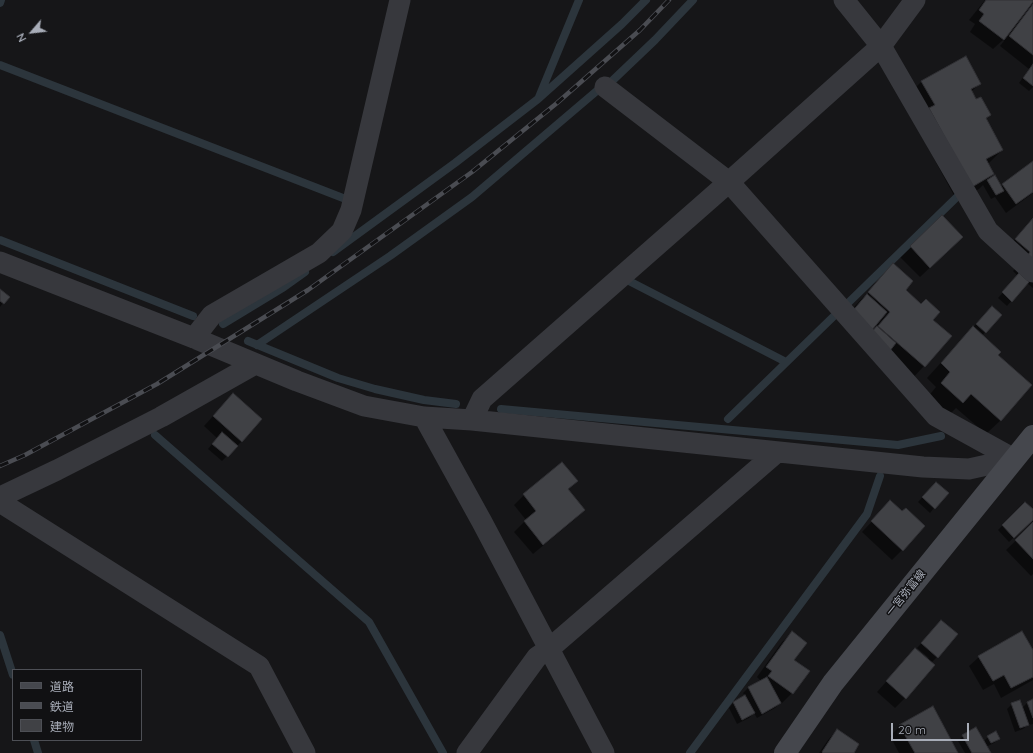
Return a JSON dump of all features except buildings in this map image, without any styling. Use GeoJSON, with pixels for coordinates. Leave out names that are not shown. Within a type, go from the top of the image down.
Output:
{"type":"FeatureCollection","features":[{"type":"Feature","properties":{"kind":"main road","name":"一宮弥富線"},"geometry":{"type":"LineString","coordinates":[[785,753],[833,683],[1033,436]]}},
{"type":"Feature","properties":{"kind":"street"},"geometry":{"type":"LineString","coordinates":[[194,338],[212,315],[318,253],[342,231],[351,210],[400,0]]}},
{"type":"Feature","properties":{"kind":"street"},"geometry":{"type":"LineString","coordinates":[[844,0],[881,46],[988,231],[1033,272]]}},
{"type":"Feature","properties":{"kind":"street"},"geometry":{"type":"LineString","coordinates":[[472,420],[482,399],[881,46],[915,0]]}},
{"type":"Feature","properties":{"kind":"street"},"geometry":{"type":"LineString","coordinates":[[605,87],[729,182],[936,416],[1014,460]]}},
{"type":"Feature","properties":{"kind":"street"},"geometry":{"type":"LineString","coordinates":[[0,262],[194,338],[254,364],[364,406],[424,417],[472,420],[776,453],[923,467],[969,469],[1014,460]]}},
{"type":"Feature","properties":{"kind":"street"},"geometry":{"type":"LineString","coordinates":[[0,497],[161,417],[254,364]]}},
{"type":"Feature","properties":{"kind":"street"},"geometry":{"type":"LineString","coordinates":[[424,417],[604,753]]}},
{"type":"Feature","properties":{"kind":"street"},"geometry":{"type":"LineString","coordinates":[[467,753],[537,657],[549,649],[776,453]]}},
{"type":"Feature","properties":{"kind":"street"},"geometry":{"type":"LineString","coordinates":[[0,502],[259,666],[305,753]]}},
{"type":"Feature","properties":{"kind":"waterway"},"geometry":{"type":"LineString","coordinates":[[539,97],[579,0]]}},
{"type":"Feature","properties":{"kind":"waterway"},"geometry":{"type":"LineString","coordinates":[[333,252],[455,163],[538,99],[622,24],[646,0]]}},
{"type":"Feature","properties":{"kind":"waterway"},"geometry":{"type":"LineString","coordinates":[[612,81],[655,40],[693,0]]}},
{"type":"Feature","properties":{"kind":"waterway"},"geometry":{"type":"LineString","coordinates":[[0,65],[343,198]]}},
{"type":"Feature","properties":{"kind":"waterway"},"geometry":{"type":"LineString","coordinates":[[257,345],[390,256],[472,197],[599,89]]}},
{"type":"Feature","properties":{"kind":"waterway"},"geometry":{"type":"LineString","coordinates":[[848,303],[958,196]]}},
{"type":"Feature","properties":{"kind":"waterway"},"geometry":{"type":"LineString","coordinates":[[0,240],[193,316]]}},
{"type":"Feature","properties":{"kind":"waterway"},"geometry":{"type":"LineString","coordinates":[[223,324],[284,287],[305,272]]}},
{"type":"Feature","properties":{"kind":"waterway"},"geometry":{"type":"LineString","coordinates":[[629,281],[786,362]]}},
{"type":"Feature","properties":{"kind":"waterway"},"geometry":{"type":"LineString","coordinates":[[728,419],[834,316]]}},
{"type":"Feature","properties":{"kind":"waterway"},"geometry":{"type":"LineString","coordinates":[[248,341],[338,378],[375,389],[424,400],[456,404]]}},
{"type":"Feature","properties":{"kind":"waterway"},"geometry":{"type":"LineString","coordinates":[[501,409],[898,445],[941,436]]}},
{"type":"Feature","properties":{"kind":"waterway"},"geometry":{"type":"LineString","coordinates":[[155,435],[369,622],[443,753]]}},
{"type":"Feature","properties":{"kind":"waterway"},"geometry":{"type":"LineString","coordinates":[[690,753],[867,514],[880,476]]}},
{"type":"Feature","properties":{"kind":"waterway"},"geometry":{"type":"LineString","coordinates":[[0,635],[12,672]]}},
{"type":"Feature","properties":{"kind":"waterway"},"geometry":{"type":"LineString","coordinates":[[34,741],[38,753]]}},
{"type":"Feature","properties":{"kind":"railway"},"geometry":{"type":"LineString","coordinates":[[0,466],[25,455],[157,384],[308,290],[472,172],[557,103],[640,30],[669,0]]}}]}
